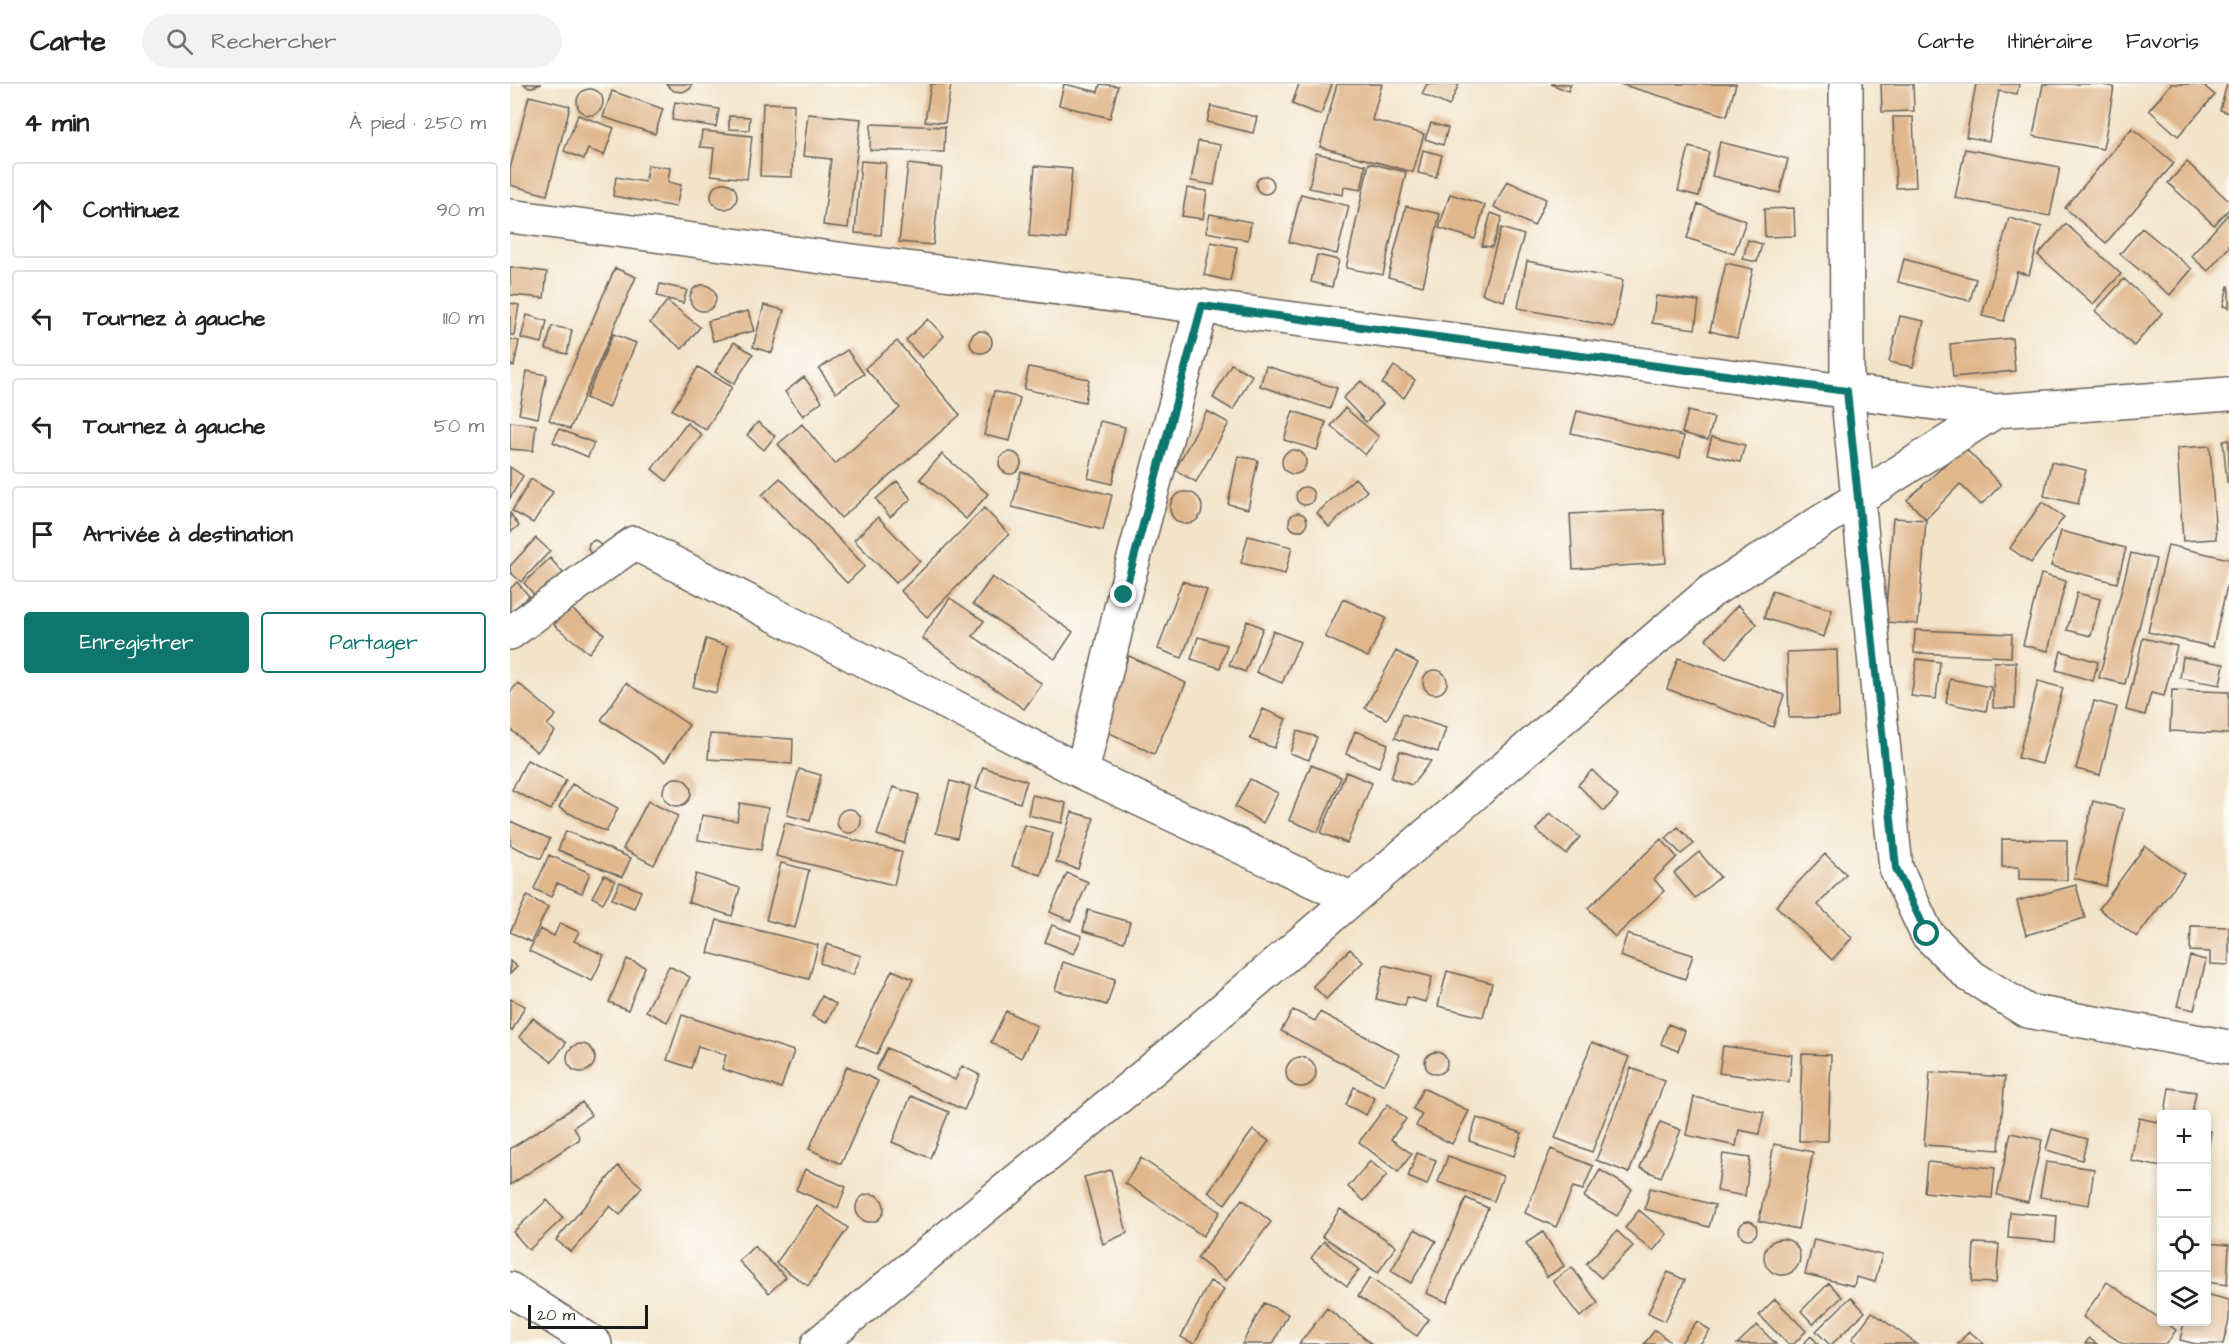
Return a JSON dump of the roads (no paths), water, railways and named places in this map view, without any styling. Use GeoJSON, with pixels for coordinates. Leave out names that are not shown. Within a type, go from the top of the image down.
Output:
{"type":"FeatureCollection","features":[{"type":"Feature","properties":{"kind":"street"},"geometry":{"type":"LineString","coordinates":[[1846,84],[1847,391],[1856,499],[1896,868],[1927,934],[1969,975],[2027,1011],[2229,1047]]}},
{"type":"Feature","properties":{"kind":"street"},"geometry":{"type":"LineString","coordinates":[[510,216],[1996,411],[2229,394]]}},
{"type":"Feature","properties":{"kind":"street"},"geometry":{"type":"LineString","coordinates":[[1082,772],[1124,595],[1202,306]]}},
{"type":"Feature","properties":{"kind":"street"},"geometry":{"type":"LineString","coordinates":[[818,1344],[1172,1053],[1710,592],[1996,411]]}},
{"type":"Feature","properties":{"kind":"street"},"geometry":{"type":"LineString","coordinates":[[510,633],[634,543],[1082,772],[1352,899]]}},
{"type":"Feature","properties":{"kind":"street"},"geometry":{"type":"LineString","coordinates":[[510,1289],[595,1344]]}}]}
